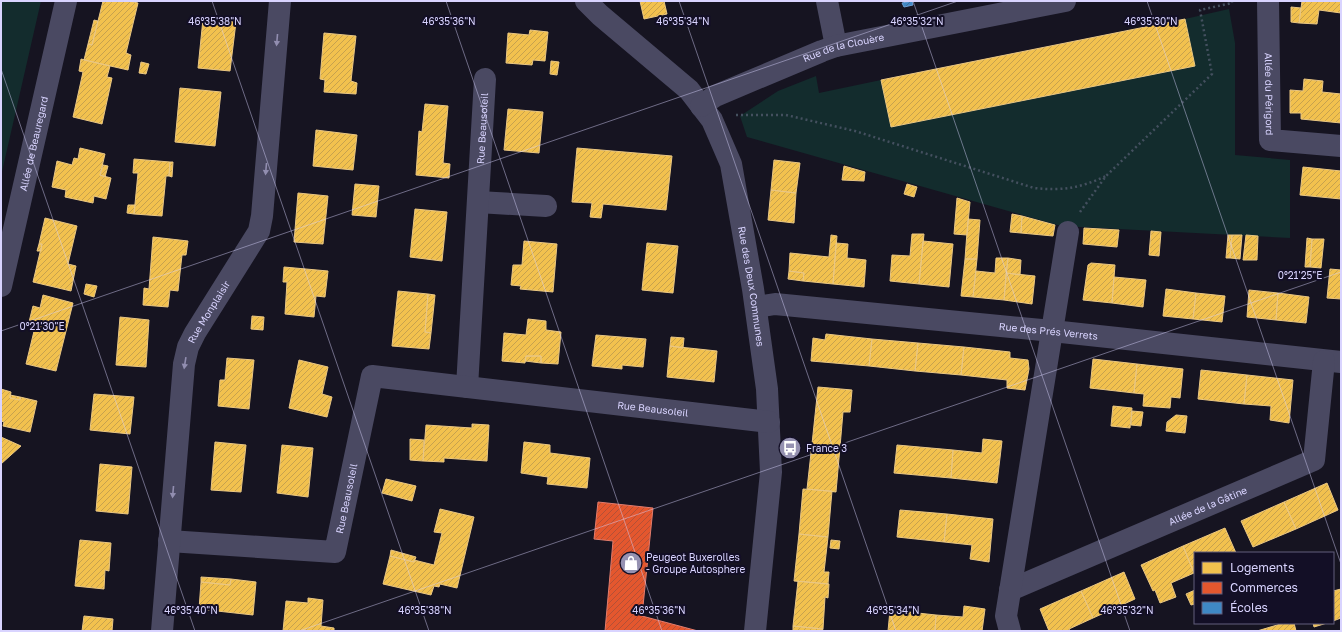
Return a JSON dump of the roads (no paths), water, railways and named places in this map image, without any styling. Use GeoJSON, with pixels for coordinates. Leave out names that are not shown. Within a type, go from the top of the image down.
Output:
{"type":"FeatureCollection","features":[{"type":"Feature","properties":{"kind":"street","name":"Allée de Beauregard"},"geometry":{"type":"LineString","coordinates":[[1,286],[66,1]]}},
{"type":"Feature","properties":{"kind":"street","name":"Rue Monplaisir"},"geometry":{"type":"LineString","coordinates":[[162,631],[184,364],[188,347],[195,333],[259,230],[262,216],[280,1]]}},
{"type":"Feature","properties":{"kind":"street","name":"Rue des Deux Communes"},"geometry":{"type":"LineString","coordinates":[[586,1],[600,15],[689,90],[708,101],[712,120],[731,164],[756,307],[767,389],[769,422],[770,472],[755,631]]}},
{"type":"Feature","properties":{"kind":"street"},"geometry":{"type":"LineString","coordinates":[[827,1],[836,46]]}},
{"type":"Feature","properties":{"kind":"street","name":"Rue de la Clouère"},"geometry":{"type":"LineString","coordinates":[[708,101],[836,46],[1065,1]]}},
{"type":"Feature","properties":{"kind":"street","name":"Allée du Périgord"},"geometry":{"type":"LineString","coordinates":[[1268,1],[1270,140],[1341,146]]}},
{"type":"Feature","properties":{"kind":"street","name":"Rue Beausoleil"},"geometry":{"type":"LineString","coordinates":[[467,387],[485,79]]}},
{"type":"Feature","properties":{"kind":"street"},"geometry":{"type":"LineString","coordinates":[[478,202],[546,206]]}},
{"type":"Feature","properties":{"kind":"street"},"geometry":{"type":"LineString","coordinates":[[1010,631],[1006,616],[1068,232]]}},
{"type":"Feature","properties":{"kind":"street","name":"Rue des Prés Verrets"},"geometry":{"type":"LineString","coordinates":[[756,307],[775,304],[1052,331],[1333,361]]}},
{"type":"Feature","properties":{"kind":"street","name":"Allée de la Gâtine"},"geometry":{"type":"LineString","coordinates":[[1010,590],[1314,460],[1333,361]]}},
{"type":"Feature","properties":{"kind":"street","name":"Rue Beausoleil"},"geometry":{"type":"LineString","coordinates":[[169,541],[335,552],[372,376],[769,422]]}},
{"type":"Feature","properties":{"kind":"place","name":"France 3"},"geometry":{"type":"Point","coordinates":[790,448]}},
{"type":"Feature","properties":{"kind":"place","name":"Peugeot Buxerolles - Groupe Autosphere"},"geometry":{"type":"Point","coordinates":[631,563]}}]}
